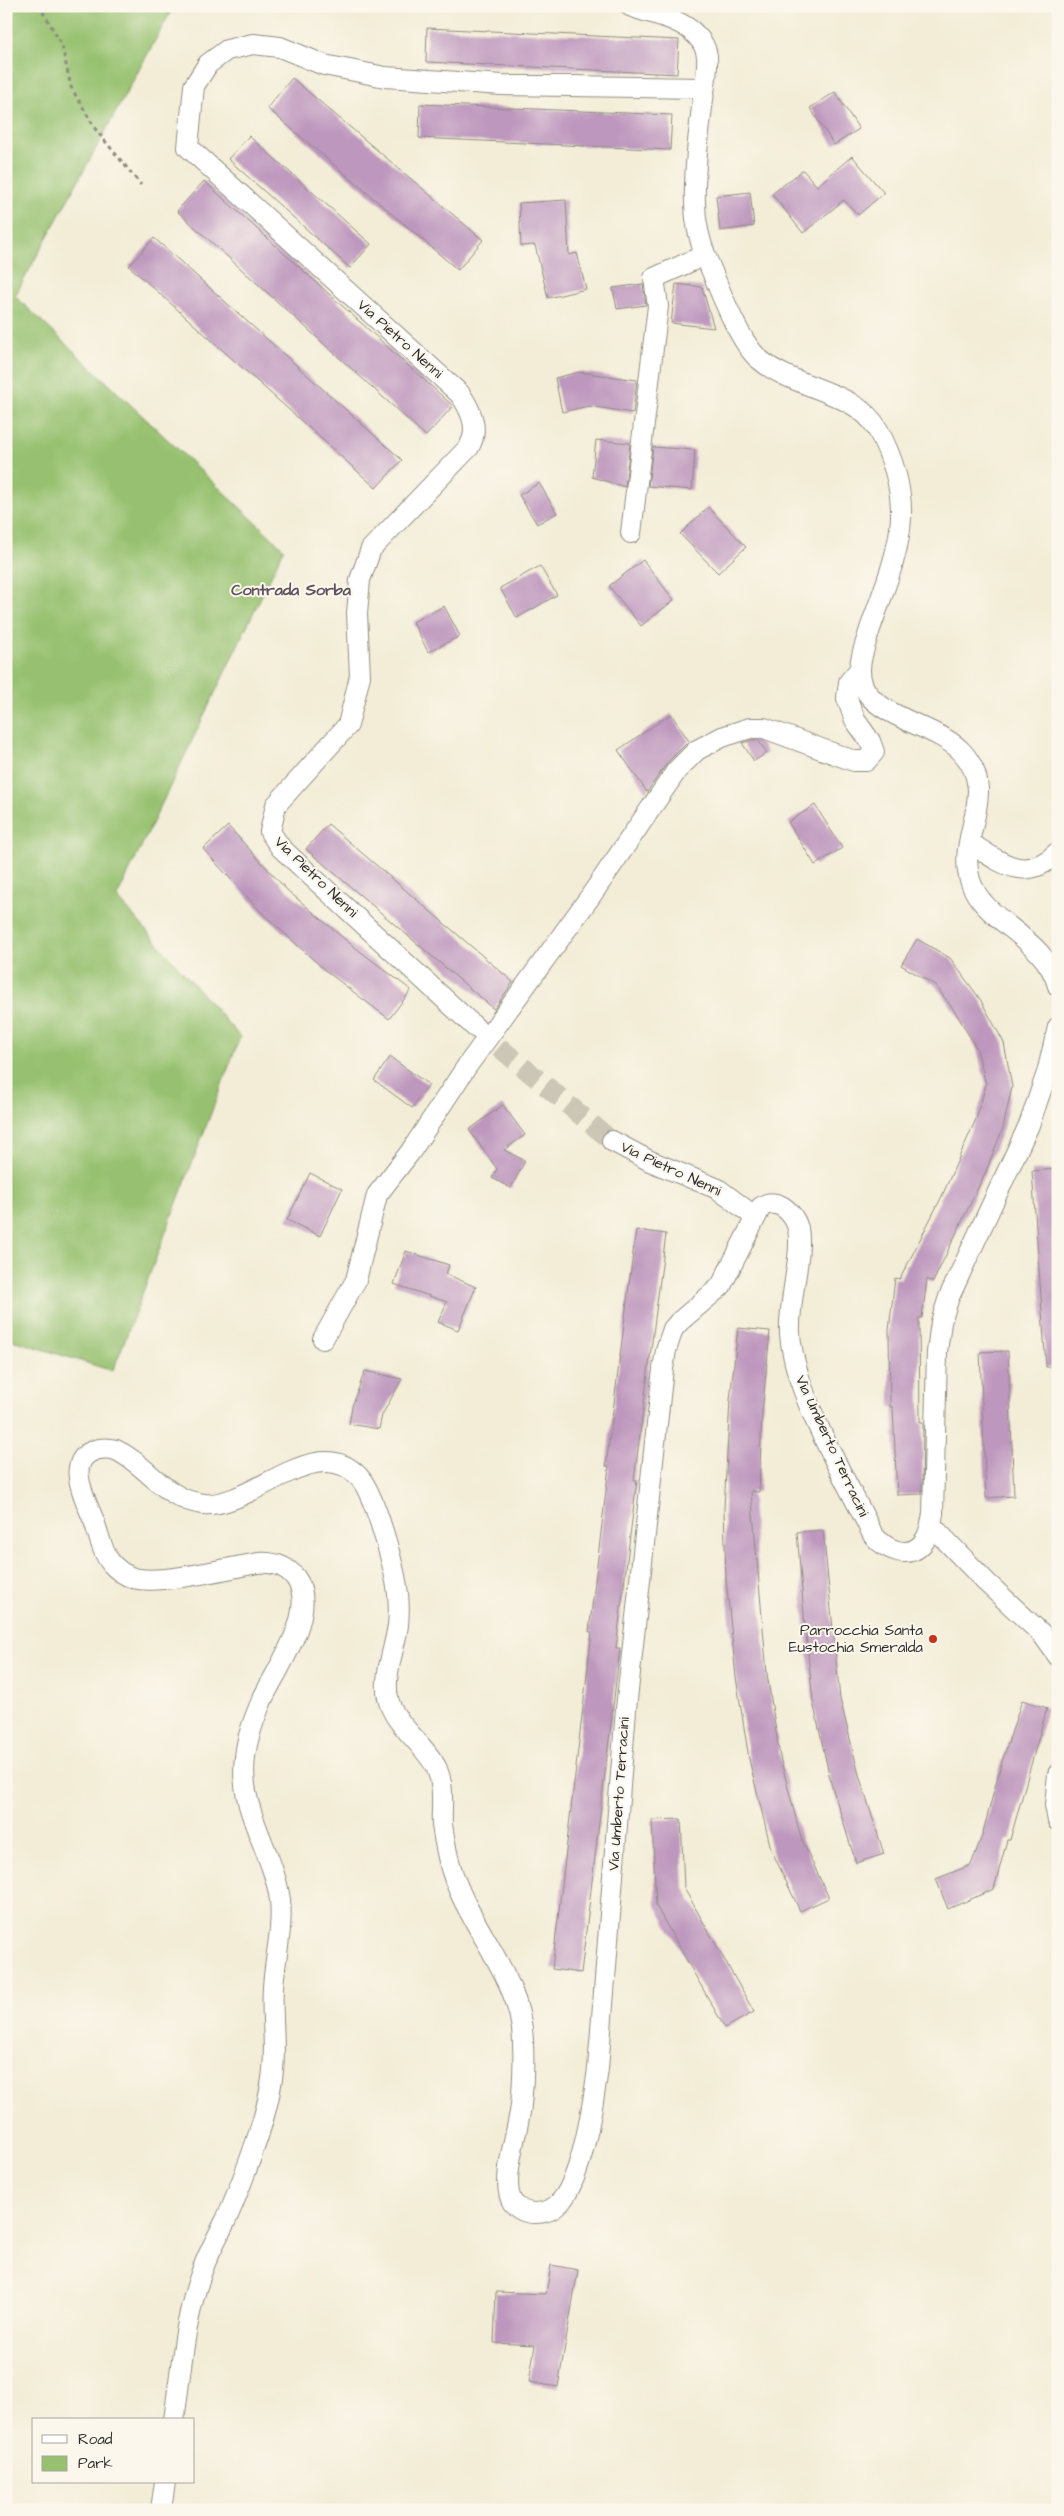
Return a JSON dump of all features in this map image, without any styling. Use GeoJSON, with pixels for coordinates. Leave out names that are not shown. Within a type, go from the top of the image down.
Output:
{"type":"FeatureCollection","features":[{"type":"Feature","properties":{"kind":"street"},"geometry":{"type":"LineString","coordinates":[[630,6],[682,24],[696,34],[707,53],[695,176],[695,207],[705,255],[738,327],[756,357],[778,372],[844,400],[864,412],[876,427],[893,466],[902,504],[901,536],[894,563],[864,650],[860,669],[862,686],[877,703],[943,736],[963,753],[970,763],[978,790],[977,812],[967,868],[977,896],[1039,952],[1052,969],[1058,986]]}},
{"type":"Feature","properties":{"kind":"street","name":"Via Pietro Nenni"},"geometry":{"type":"LineString","coordinates":[[476,1028],[281,848],[270,832],[276,805],[348,725],[358,691],[360,676],[357,613],[360,580],[371,549],[468,447],[472,441],[474,431],[471,410],[460,394],[188,147],[194,86],[208,64],[227,50],[253,44],[280,47],[324,65],[385,77],[502,85],[704,88]]}},
{"type":"Feature","properties":{"kind":"street"},"geometry":{"type":"LineString","coordinates":[[631,532],[658,306],[654,278],[705,255]]}},
{"type":"Feature","properties":{"kind":"street"},"geometry":{"type":"LineString","coordinates":[[323,1339],[356,1280],[377,1195],[411,1151],[467,1066],[590,897],[678,770],[697,750],[722,737],[750,728],[764,728],[854,761],[866,762],[874,752],[870,741],[854,720],[847,698],[849,682],[860,669]]}},
{"type":"Feature","properties":{"kind":"street"},"geometry":{"type":"LineString","coordinates":[[970,844],[1017,870],[1032,868],[1048,861],[1058,852]]}},
{"type":"Feature","properties":{"kind":"street","name":"Via Umberto Terracini"},"geometry":{"type":"LineString","coordinates":[[174,2418],[188,2320],[196,2286],[239,2187],[260,2128],[272,2080],[275,2050],[273,1991],[280,1930],[280,1901],[273,1873],[250,1811],[244,1785],[244,1760],[250,1732],[298,1627],[303,1600],[296,1578],[284,1567],[272,1563],[258,1562],[154,1580],[134,1578],[120,1572],[107,1556],[81,1486],[80,1465],[88,1452],[100,1448],[116,1450],[172,1493],[189,1501],[205,1504],[229,1501],[295,1469],[318,1462],[329,1462],[345,1466],[364,1483],[385,1542],[398,1593],[398,1626],[387,1683],[388,1698],[398,1716],[429,1755],[439,1774],[442,1791],[442,1825],[449,1864],[467,1907],[506,1977],[522,2020],[521,2105],[508,2183],[513,2202],[524,2211],[544,2212],[557,2205],[566,2194],[575,2172],[595,2089],[606,1982],[632,1643],[666,1350],[674,1329],[679,1322],[715,1292],[726,1280],[754,1216],[765,1204],[776,1202],[797,1223],[799,1240],[790,1315],[791,1336],[796,1368],[810,1406],[873,1534],[890,1550],[909,1552],[924,1542],[931,1525],[935,1490],[937,1352],[941,1322],[949,1297],[1029,1125],[1047,1073],[1058,1027]]}},
{"type":"Feature","properties":{"kind":"street","name":"Via Pietro Nenni"},"geometry":{"type":"LineString","coordinates":[[612,1141],[650,1161],[718,1189],[754,1216]]}},
{"type":"Feature","properties":{"kind":"street"},"geometry":{"type":"LineString","coordinates":[[931,1525],[986,1582],[1043,1635],[1058,1656]]}},
{"type":"Feature","properties":{"kind":"street"},"geometry":{"type":"LineString","coordinates":[[1058,1774],[1055,1805],[1058,1821]]}},
{"type":"Feature","properties":{"kind":"street"},"geometry":{"type":"LineString","coordinates":[[162,2510],[165,2484]]}},
{"type":"Feature","properties":{"kind":"path"},"geometry":{"type":"LineString","coordinates":[[37,6],[45,15],[62,46],[71,87],[96,130],[141,185]]}},
{"type":"Feature","properties":{"kind":"green space"},"geometry":{"type":"Polygon","coordinates":[[[6,6],[174,6],[15,296],[284,549],[117,897],[240,1037],[113,1371],[6,1338],[6,6]]]}},
{"type":"Feature","properties":{"kind":"building"},"geometry":{"type":"Polygon","coordinates":[[[427,28],[679,40],[677,74],[426,62],[427,28]]]}},
{"type":"Feature","properties":{"kind":"building"},"geometry":{"type":"Polygon","coordinates":[[[292,78],[483,240],[458,270],[267,108],[292,78]]]}},
{"type":"Feature","properties":{"kind":"building"},"geometry":{"type":"Polygon","coordinates":[[[835,92],[859,129],[834,145],[810,108],[835,92]]]}},
{"type":"Feature","properties":{"kind":"building"},"geometry":{"type":"Polygon","coordinates":[[[420,104],[672,115],[670,150],[419,138],[420,104]]]}},
{"type":"Feature","properties":{"kind":"building"},"geometry":{"type":"Polygon","coordinates":[[[249,136],[371,244],[350,268],[228,159],[249,136]]]}},
{"type":"Feature","properties":{"kind":"building"},"geometry":{"type":"Polygon","coordinates":[[[852,156],[884,193],[858,215],[844,200],[803,233],[772,194],[803,170],[817,186],[852,156]]]}},
{"type":"Feature","properties":{"kind":"building"},"geometry":{"type":"Polygon","coordinates":[[[204,181],[453,406],[426,436],[177,211],[204,181]]]}},
{"type":"Feature","properties":{"kind":"building"},"geometry":{"type":"Polygon","coordinates":[[[750,192],[754,226],[720,231],[716,196],[750,192]]]}},
{"type":"Feature","properties":{"kind":"building"},"geometry":{"type":"Polygon","coordinates":[[[566,200],[569,255],[577,253],[586,289],[548,298],[535,245],[521,246],[519,203],[566,200]]]}},
{"type":"Feature","properties":{"kind":"building"},"geometry":{"type":"Polygon","coordinates":[[[154,238],[402,460],[376,488],[129,266],[154,238]]]}},
{"type":"Feature","properties":{"kind":"building"},"geometry":{"type":"Polygon","coordinates":[[[643,284],[646,305],[617,309],[613,288],[643,284]]]}},
{"type":"Feature","properties":{"kind":"building"},"geometry":{"type":"Polygon","coordinates":[[[676,284],[702,287],[714,328],[671,323],[676,284]]]}},
{"type":"Feature","properties":{"kind":"building"},"geometry":{"type":"Polygon","coordinates":[[[579,372],[637,380],[633,413],[589,406],[562,412],[555,378],[579,372]]]}},
{"type":"Feature","properties":{"kind":"building"},"geometry":{"type":"Polygon","coordinates":[[[596,440],[630,443],[625,487],[592,477],[596,440]]]}},
{"type":"Feature","properties":{"kind":"building"},"geometry":{"type":"Polygon","coordinates":[[[653,447],[695,450],[692,490],[648,486],[653,447]]]}},
{"type":"Feature","properties":{"kind":"building"},"geometry":{"type":"Polygon","coordinates":[[[539,483],[557,513],[537,524],[519,495],[539,483]]]}},
{"type":"Feature","properties":{"kind":"building"},"geometry":{"type":"Polygon","coordinates":[[[708,507],[746,547],[718,573],[680,534],[708,507]]]}},
{"type":"Feature","properties":{"kind":"building"},"geometry":{"type":"Polygon","coordinates":[[[643,560],[674,600],[641,626],[609,586],[643,560]]]}},
{"type":"Feature","properties":{"kind":"building"},"geometry":{"type":"Polygon","coordinates":[[[540,566],[557,595],[517,618],[500,588],[540,566]]]}},
{"type":"Feature","properties":{"kind":"building"},"geometry":{"type":"Polygon","coordinates":[[[444,606],[460,636],[428,652],[413,622],[444,606]]]}},
{"type":"Feature","properties":{"kind":"building"},"geometry":{"type":"Polygon","coordinates":[[[671,714],[689,741],[668,762],[647,792],[618,750],[671,714]]]}},
{"type":"Feature","properties":{"kind":"building"},"geometry":{"type":"Polygon","coordinates":[[[758,740],[767,753],[754,761],[742,743],[758,740]]]}},
{"type":"Feature","properties":{"kind":"building"},"geometry":{"type":"Polygon","coordinates":[[[815,805],[842,848],[815,865],[788,822],[815,805]]]}},
{"type":"Feature","properties":{"kind":"building"},"geometry":{"type":"Polygon","coordinates":[[[328,824],[513,982],[494,1009],[306,849],[328,824]]]}},
{"type":"Feature","properties":{"kind":"building"},"geometry":{"type":"Polygon","coordinates":[[[228,826],[287,890],[348,942],[411,990],[389,1019],[326,971],[262,913],[203,849],[228,826]]]}},
{"type":"Feature","properties":{"kind":"building"},"geometry":{"type":"Polygon","coordinates":[[[917,939],[950,958],[980,999],[1004,1043],[1012,1087],[1003,1128],[986,1171],[933,1282],[927,1279],[922,1318],[919,1318],[920,1422],[923,1422],[922,1494],[897,1495],[893,1407],[890,1407],[889,1330],[895,1278],[900,1279],[942,1196],[976,1119],[986,1084],[977,1049],[956,1013],[935,985],[901,965],[917,939]]]}},
{"type":"Feature","properties":{"kind":"building"},"geometry":{"type":"Polygon","coordinates":[[[390,1057],[429,1085],[412,1108],[374,1080],[390,1057]]]}},
{"type":"Feature","properties":{"kind":"building"},"geometry":{"type":"Polygon","coordinates":[[[503,1105],[525,1135],[504,1150],[525,1161],[511,1188],[492,1178],[497,1169],[469,1130],[503,1105]]]}},
{"type":"Feature","properties":{"kind":"building"},"geometry":{"type":"Polygon","coordinates":[[[1058,1169],[1058,1367],[1046,1367],[1032,1171],[1058,1169]]]}},
{"type":"Feature","properties":{"kind":"building"},"geometry":{"type":"Polygon","coordinates":[[[310,1173],[342,1189],[320,1236],[287,1220],[310,1173]]]}},
{"type":"Feature","properties":{"kind":"building"},"geometry":{"type":"Polygon","coordinates":[[[636,1230],[666,1234],[634,1480],[637,1480],[616,1648],[620,1648],[581,1973],[552,1969],[592,1632],[589,1632],[609,1466],[606,1466],[636,1230]]]}},
{"type":"Feature","properties":{"kind":"building"},"geometry":{"type":"Polygon","coordinates":[[[406,1251],[449,1265],[446,1274],[476,1287],[458,1330],[438,1322],[447,1302],[394,1284],[406,1251]]]}},
{"type":"Feature","properties":{"kind":"building"},"geometry":{"type":"Polygon","coordinates":[[[738,1328],[770,1331],[762,1414],[759,1492],[751,1491],[767,1674],[780,1757],[801,1838],[829,1898],[800,1911],[771,1849],[749,1759],[736,1677],[726,1579],[724,1508],[730,1400],[738,1328]]]}},
{"type":"Feature","properties":{"kind":"building"},"geometry":{"type":"Polygon","coordinates":[[[1008,1351],[1014,1496],[986,1498],[980,1352],[1008,1351]]]}},
{"type":"Feature","properties":{"kind":"building"},"geometry":{"type":"Polygon","coordinates":[[[365,1371],[402,1379],[382,1415],[379,1429],[349,1424],[352,1406],[365,1371]]]}},
{"type":"Feature","properties":{"kind":"building"},"geometry":{"type":"Polygon","coordinates":[[[823,1530],[840,1699],[859,1775],[884,1854],[856,1863],[831,1783],[813,1702],[804,1615],[797,1532],[823,1530]]]}},
{"type":"Feature","properties":{"kind":"building"},"geometry":{"type":"Polygon","coordinates":[[[1022,1700],[1047,1708],[1010,1840],[1007,1840],[994,1889],[948,1909],[936,1879],[971,1865],[982,1836],[1000,1768],[1022,1700]]]}},
{"type":"Feature","properties":{"kind":"building"},"geometry":{"type":"Polygon","coordinates":[[[681,1819],[684,1888],[754,2012],[725,2028],[656,1906],[652,1820],[681,1819]]]}},
{"type":"Feature","properties":{"kind":"building"},"geometry":{"type":"Polygon","coordinates":[[[551,2265],[578,2270],[558,2387],[529,2382],[535,2345],[494,2343],[496,2292],[546,2294],[551,2265]]]}},
{"type":"Feature","properties":{"kind":"tunnel"},"geometry":{"type":"LineString","coordinates":[[476,1028],[612,1141]]}},
{"type":"Feature","properties":{"kind":"place","name":"Parrocchia Santa Eustochia Smeralda"},"geometry":{"type":"Point","coordinates":[933,1639]}},
{"type":"Feature","properties":{"kind":"district","name":"Contrada Sorba"},"geometry":{"type":"Point","coordinates":[291,590]}}]}
